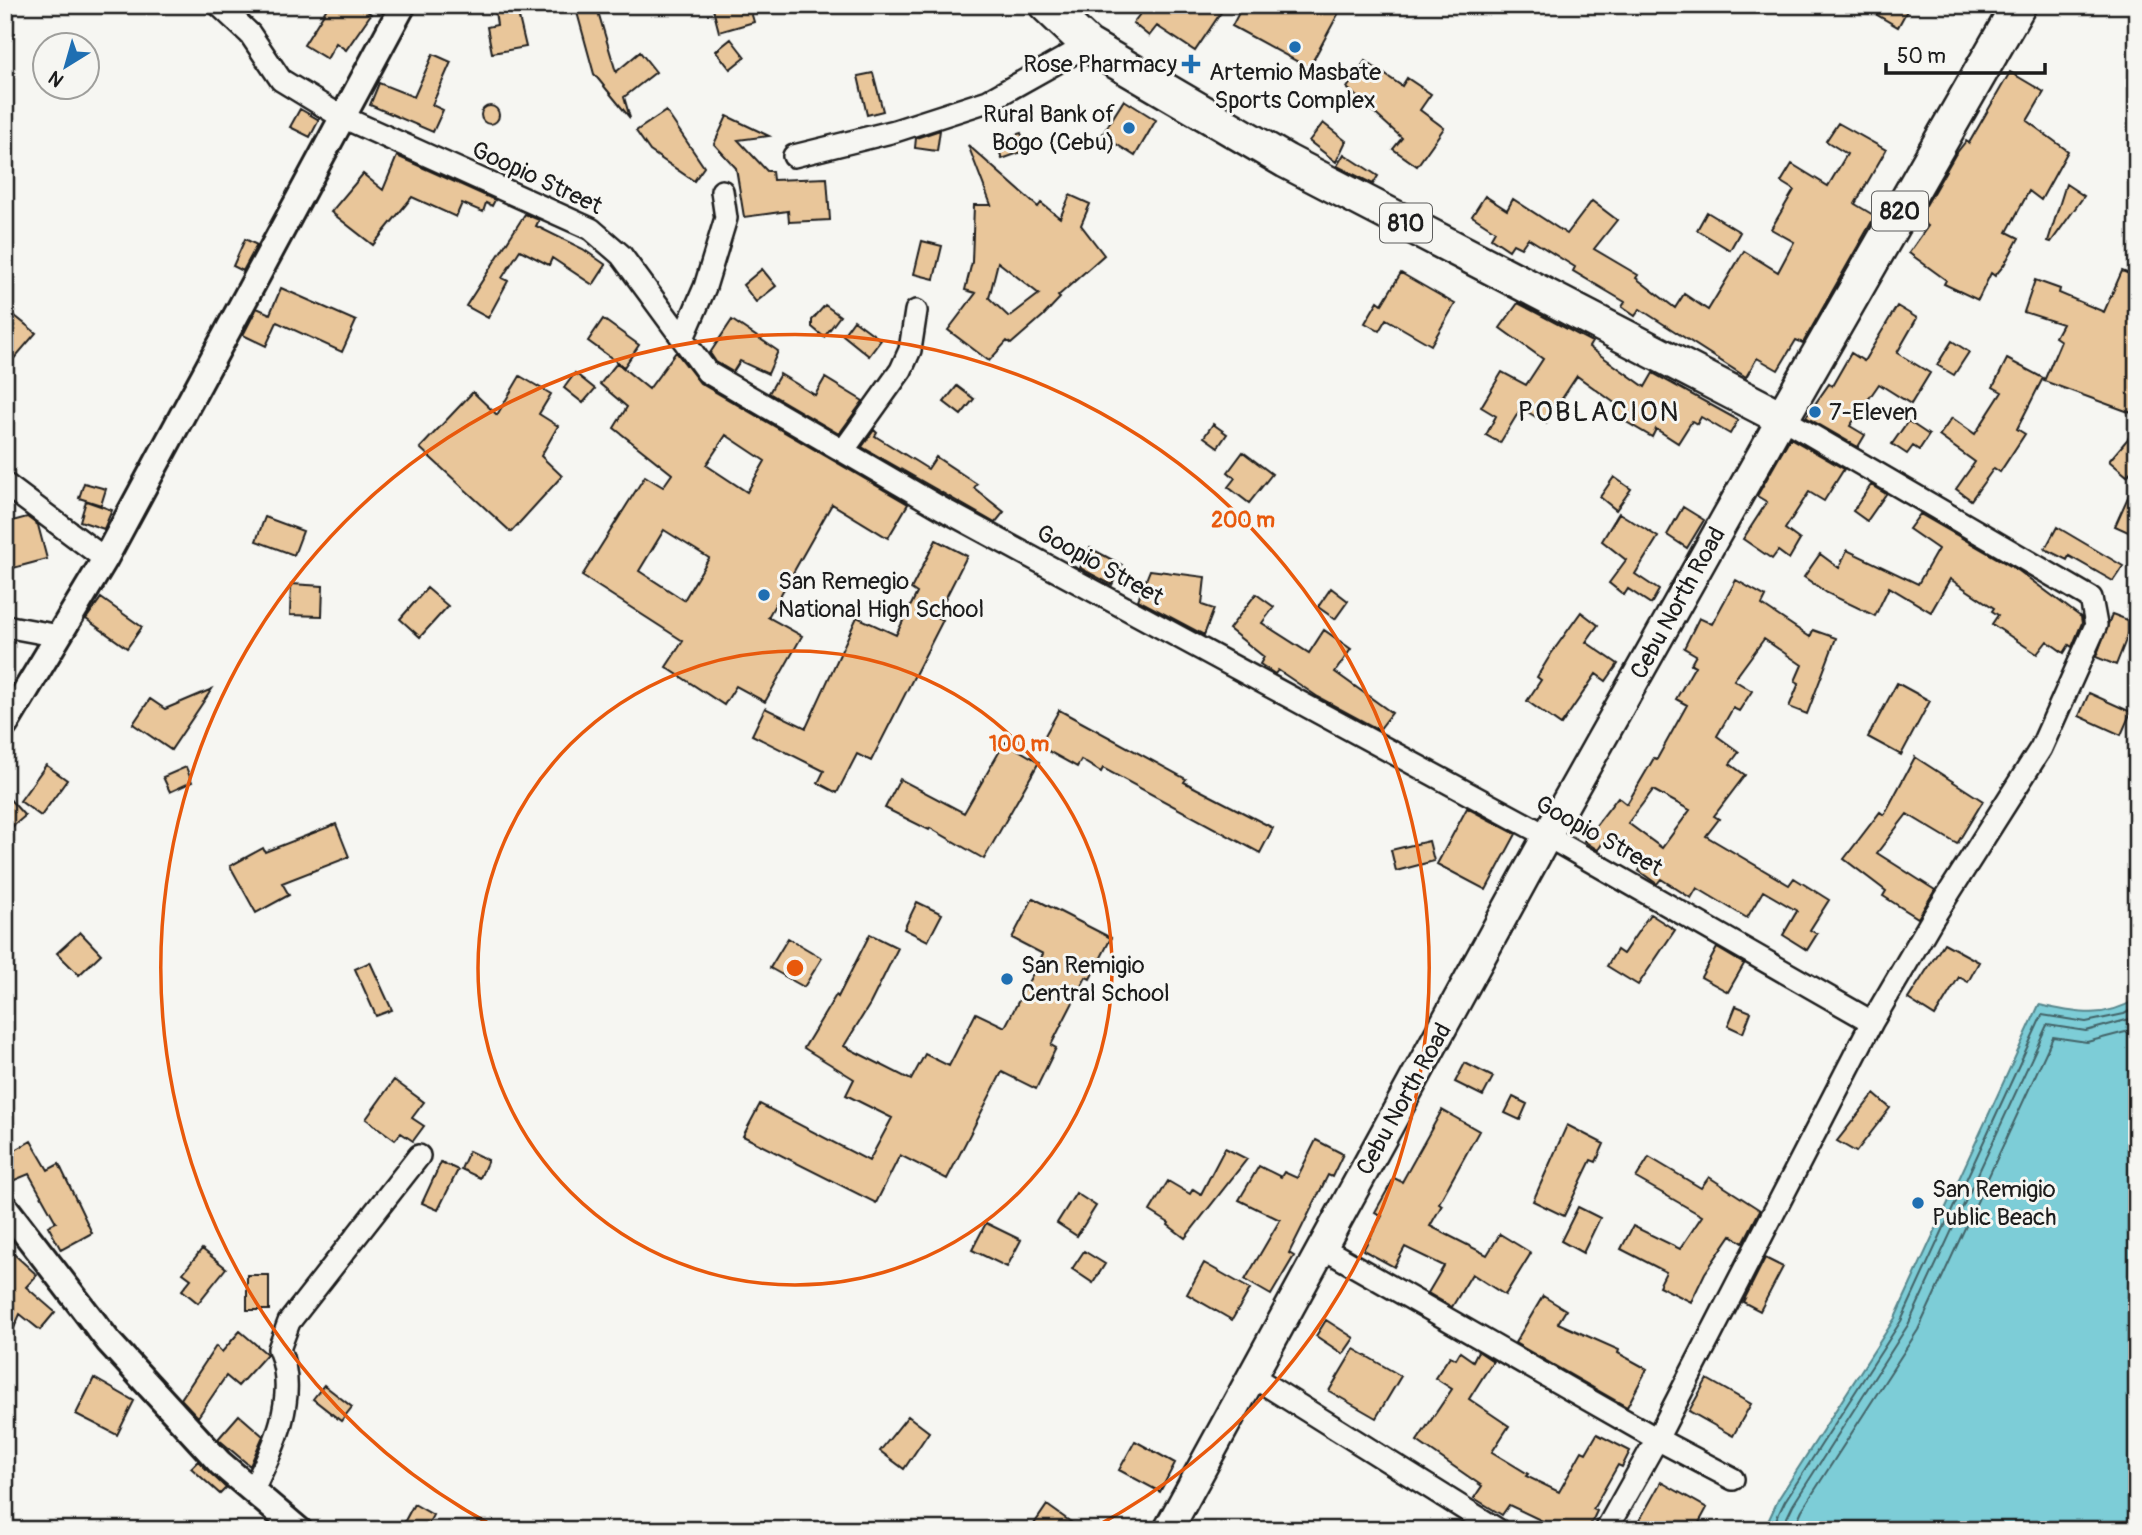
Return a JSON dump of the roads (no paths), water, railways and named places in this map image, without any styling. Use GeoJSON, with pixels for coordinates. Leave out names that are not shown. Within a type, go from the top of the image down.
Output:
{"type":"FeatureCollection","features":[{"type":"Feature","properties":{"kind":"highway","name":"810"},"geometry":{"type":"LineString","coordinates":[[1046,5],[1088,45],[1286,161],[1782,418]]}},
{"type":"Feature","properties":{"kind":"highway","name":"820"},"geometry":{"type":"LineString","coordinates":[[1782,418],[2018,5]]}},
{"type":"Feature","properties":{"kind":"main road","name":"Cebu North Road"},"geometry":{"type":"LineString","coordinates":[[1168,1530],[1547,836],[1782,418]]}},
{"type":"Feature","properties":{"kind":"street","name":"Goopio Street"},"geometry":{"type":"LineString","coordinates":[[219,5],[250,34],[281,79],[341,116],[591,229],[621,255],[708,372],[948,512],[1547,836],[1872,1022]]}},
{"type":"Feature","properties":{"kind":"street"},"geometry":{"type":"LineString","coordinates":[[5,726],[105,559],[253,288],[398,7]]}},
{"type":"Feature","properties":{"kind":"street"},"geometry":{"type":"LineString","coordinates":[[794,156],[895,131],[988,101],[1088,45]]}},
{"type":"Feature","properties":{"kind":"street"},"geometry":{"type":"LineString","coordinates":[[682,338],[705,287],[726,218],[722,191]]}},
{"type":"Feature","properties":{"kind":"street"},"geometry":{"type":"LineString","coordinates":[[843,451],[901,370],[910,350],[916,311]]}},
{"type":"Feature","properties":{"kind":"street"},"geometry":{"type":"LineString","coordinates":[[1606,1530],[1657,1439],[1872,1022],[1933,918],[2041,748],[2095,625],[2091,598],[1782,418]]}},
{"type":"Feature","properties":{"kind":"street"},"geometry":{"type":"LineString","coordinates":[[5,484],[105,559]]}},
{"type":"Feature","properties":{"kind":"street"},"geometry":{"type":"LineString","coordinates":[[5,626],[59,636]]}},
{"type":"Feature","properties":{"kind":"street"},"geometry":{"type":"LineString","coordinates":[[252,1491],[283,1422],[286,1366],[279,1349],[289,1322],[419,1156]]}},
{"type":"Feature","properties":{"kind":"street"},"geometry":{"type":"LineString","coordinates":[[5,1207],[109,1342],[220,1463],[299,1530]]}},
{"type":"Feature","properties":{"kind":"street"},"geometry":{"type":"LineString","coordinates":[[1323,1248],[1657,1439],[1733,1479]]}},
{"type":"Feature","properties":{"kind":"street"},"geometry":{"type":"LineString","coordinates":[[1252,1377],[1498,1530]]}},
{"type":"Feature","properties":{"kind":"water"},"geometry":{"type":"Polygon","coordinates":[[[2137,999],[2137,1530],[1764,1530],[1779,1498],[1895,1318],[2039,1005],[2089,1013],[2112,1010],[2137,999]]]}},
{"type":"Feature","properties":{"kind":"place","name":"Artemio Masbate Sports Complex"},"geometry":{"type":"Point","coordinates":[1295,47]}},
{"type":"Feature","properties":{"kind":"place","name":"Rose Pharmacy"},"geometry":{"type":"Point","coordinates":[1191,64]}},
{"type":"Feature","properties":{"kind":"place","name":"Rural Bank of Bogo (Cebu)"},"geometry":{"type":"Point","coordinates":[1129,128]}},
{"type":"Feature","properties":{"kind":"place","name":"7-Eleven"},"geometry":{"type":"Point","coordinates":[1815,412]}},
{"type":"Feature","properties":{"kind":"place","name":"San Remegio National High School"},"geometry":{"type":"Point","coordinates":[764,595]}},
{"type":"Feature","properties":{"kind":"place","name":"San Remigio Central School"},"geometry":{"type":"Point","coordinates":[1007,979]}},
{"type":"Feature","properties":{"kind":"place","name":"San Remigio Public Beach"},"geometry":{"type":"Point","coordinates":[1918,1203]}},
{"type":"Feature","properties":{"kind":"district","name":"POBLACION"},"geometry":{"type":"Point","coordinates":[1599,412]}}]}
